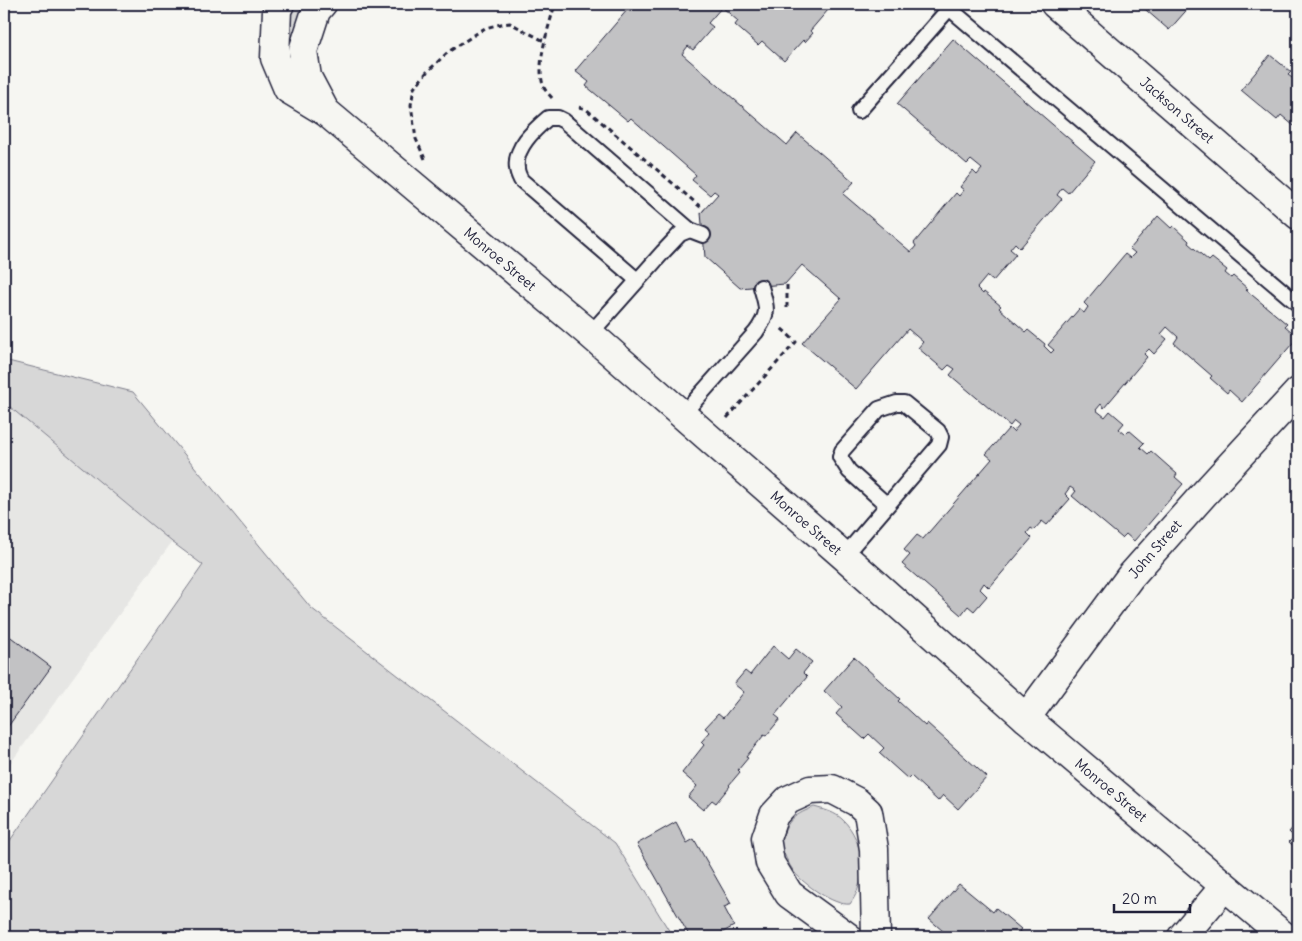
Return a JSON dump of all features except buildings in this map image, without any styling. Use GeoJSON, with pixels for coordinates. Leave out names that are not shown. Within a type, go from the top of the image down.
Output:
{"type":"FeatureCollection","features":[{"type":"Feature","properties":{"kind":"street"},"geometry":{"type":"LineString","coordinates":[[280,4],[277,10],[275,58],[284,81],[288,89],[326,112]]}},
{"type":"Feature","properties":{"kind":"street"},"geometry":{"type":"LineString","coordinates":[[322,4],[316,11],[303,51],[307,77],[326,112]]}},
{"type":"Feature","properties":{"kind":"street","name":"Jackson Street"},"geometry":{"type":"LineString","coordinates":[[1055,4],[1298,215]]}},
{"type":"Feature","properties":{"kind":"street","name":"Monroe Street"},"geometry":{"type":"LineString","coordinates":[[326,112],[590,334],[1026,718],[1285,937]]}},
{"type":"Feature","properties":{"kind":"street","name":"John Street"},"geometry":{"type":"LineString","coordinates":[[1026,718],[1130,578],[1298,392]]}},
{"type":"Feature","properties":{"kind":"street"},"geometry":{"type":"LineString","coordinates":[[848,937],[789,894],[770,863],[766,838],[774,815],[788,800],[810,790],[832,789],[857,802],[868,812],[874,848],[876,937]]}},
{"type":"Feature","properties":{"kind":"street"},"geometry":{"type":"LineString","coordinates":[[1182,937],[1224,887]]}},
{"type":"Feature","properties":{"kind":"lane"},"geometry":{"type":"LineString","coordinates":[[859,111],[951,6],[1298,304]]}},
{"type":"Feature","properties":{"kind":"lane"},"geometry":{"type":"LineString","coordinates":[[590,334],[680,234],[696,232],[564,121],[558,118],[548,118],[534,129],[518,156],[516,168],[521,180],[637,280]]}},
{"type":"Feature","properties":{"kind":"lane"},"geometry":{"type":"LineString","coordinates":[[682,414],[764,321],[768,309],[761,287]]}},
{"type":"Feature","properties":{"kind":"lane"},"geometry":{"type":"LineString","coordinates":[[844,556],[888,505],[939,444],[941,437],[938,431],[904,403],[890,404],[879,409],[842,451],[840,457],[848,471],[888,505]]}},
{"type":"Feature","properties":{"kind":"path"},"geometry":{"type":"LineString","coordinates":[[553,100],[543,87],[541,70],[544,41],[555,4]]}},
{"type":"Feature","properties":{"kind":"path"},"geometry":{"type":"LineString","coordinates":[[426,162],[416,139],[411,105],[414,88],[427,72],[448,52],[485,28],[510,23],[544,41]]}},
{"type":"Feature","properties":{"kind":"path"},"geometry":{"type":"LineString","coordinates":[[577,107],[586,109],[704,210]]}},
{"type":"Feature","properties":{"kind":"path"},"geometry":{"type":"LineString","coordinates":[[786,314],[788,306],[787,282]]}},
{"type":"Feature","properties":{"kind":"path"},"geometry":{"type":"LineString","coordinates":[[723,422],[796,342],[780,328],[783,321]]}},
{"type":"Feature","properties":{"kind":"shaded area"},"geometry":{"type":"Polygon","coordinates":[[[289,4],[310,4],[295,58],[285,64],[289,4]]]}},
{"type":"Feature","properties":{"kind":"shaded area"},"geometry":{"type":"Polygon","coordinates":[[[4,360],[133,392],[311,608],[615,843],[673,937],[4,937],[4,849],[203,565],[172,542],[4,402],[4,360]]]}},
{"type":"Feature","properties":{"kind":"shaded area"},"geometry":{"type":"Polygon","coordinates":[[[4,402],[172,542],[4,772],[4,402]]]}},
{"type":"Feature","properties":{"kind":"shaded area"},"geometry":{"type":"Polygon","coordinates":[[[814,807],[840,817],[850,828],[855,838],[859,849],[861,873],[856,895],[850,904],[836,902],[805,882],[794,872],[780,844],[791,820],[814,807]]]}}]}
